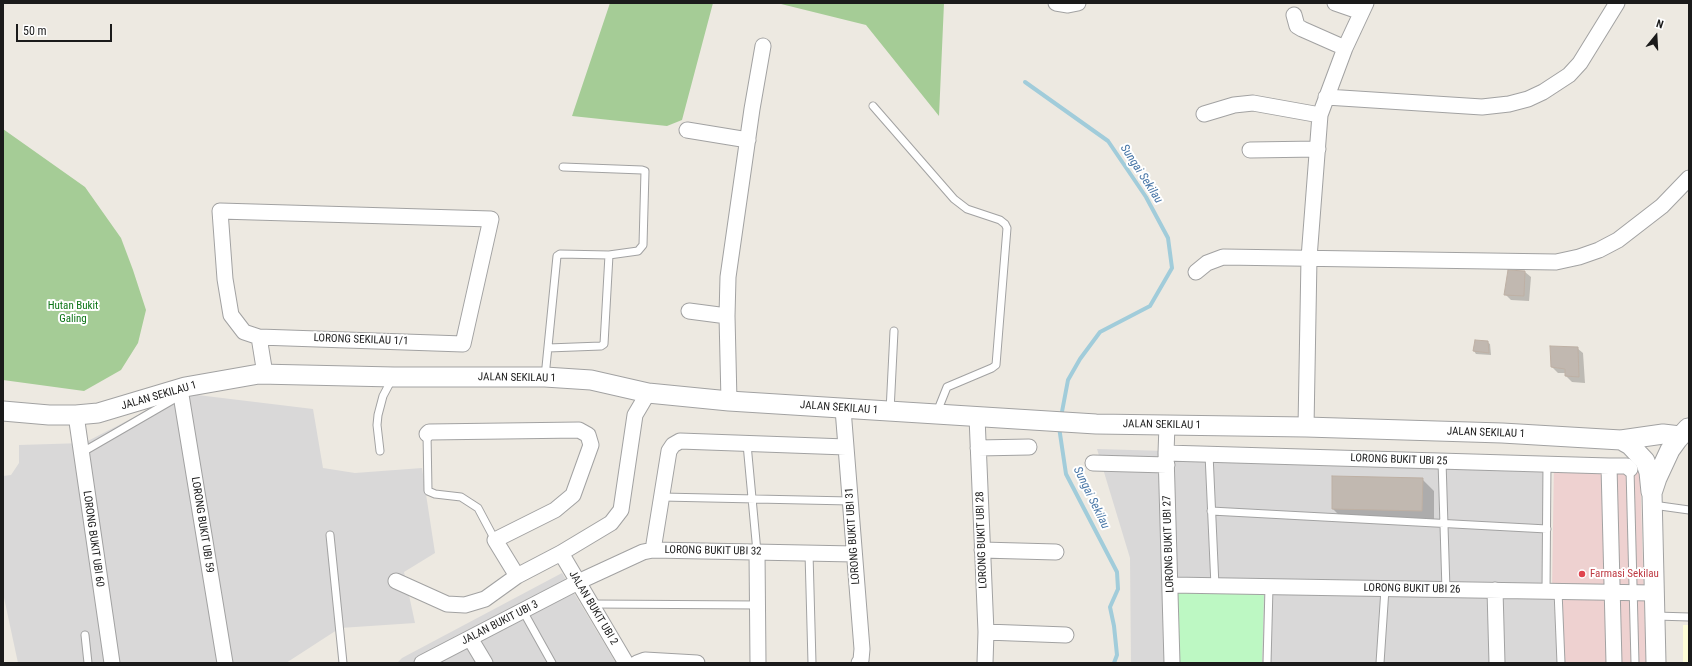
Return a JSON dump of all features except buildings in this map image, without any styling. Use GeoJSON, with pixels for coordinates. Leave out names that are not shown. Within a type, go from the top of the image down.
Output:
{"type":"FeatureCollection","features":[{"type":"Feature","properties":{"kind":"street"},"geometry":{"type":"LineString","coordinates":[[1056,3],[1068,5],[1078,3]]}},
{"type":"Feature","properties":{"kind":"street"},"geometry":{"type":"LineString","coordinates":[[1306,427],[1309,258],[1320,115],[1345,48],[1363,7],[1335,3]]}},
{"type":"Feature","properties":{"kind":"street"},"geometry":{"type":"LineString","coordinates":[[1326,97],[1482,107],[1509,104],[1528,99],[1543,92],[1569,75],[1580,63],[1617,3]]}},
{"type":"Feature","properties":{"kind":"street"},"geometry":{"type":"LineString","coordinates":[[1294,15],[1297,26],[1345,48]]}},
{"type":"Feature","properties":{"kind":"street"},"geometry":{"type":"LineString","coordinates":[[729,401],[727,316],[728,277],[763,46]]}},
{"type":"Feature","properties":{"kind":"street"},"geometry":{"type":"LineString","coordinates":[[1204,114],[1234,105],[1253,103],[1320,115]]}},
{"type":"Feature","properties":{"kind":"street"},"geometry":{"type":"LineString","coordinates":[[687,130],[748,140]]}},
{"type":"Feature","properties":{"kind":"street"},"geometry":{"type":"LineString","coordinates":[[1250,150],[1318,149]]}},
{"type":"Feature","properties":{"kind":"street"},"geometry":{"type":"LineString","coordinates":[[1196,272],[1207,263],[1223,257],[1556,262],[1579,257],[1599,250],[1618,240],[1662,206],[1689,178]]}},
{"type":"Feature","properties":{"kind":"street","name":"LORONG SEKILAU 1/1"},"geometry":{"type":"LineString","coordinates":[[220,211],[491,219],[463,344],[258,336],[244,332],[231,315],[225,279],[220,211]]}},
{"type":"Feature","properties":{"kind":"street"},"geometry":{"type":"LineString","coordinates":[[689,311],[727,316]]}},
{"type":"Feature","properties":{"kind":"street"},"geometry":{"type":"LineString","coordinates":[[258,336],[265,374]]}},
{"type":"Feature","properties":{"kind":"street","name":"JALAN SEKILAU 1"},"geometry":{"type":"LineString","coordinates":[[3,411],[76,415],[111,410],[250,375],[265,374],[394,377],[545,377],[591,380],[648,393],[729,401],[1096,424],[1306,427],[1502,433],[1621,440],[1686,430]]}},
{"type":"Feature","properties":{"kind":"street","name":"LORONG BUKIT UBI 59"},"geometry":{"type":"LineString","coordinates":[[183,391],[225,663]]}},
{"type":"Feature","properties":{"kind":"street"},"geometry":{"type":"LineString","coordinates":[[396,581],[447,604],[465,605],[485,598],[517,576],[611,524],[621,510],[635,415],[648,393]]}},
{"type":"Feature","properties":{"kind":"street","name":"LORONG BUKIT UBI 31"},"geometry":{"type":"LineString","coordinates":[[843,409],[862,649],[862,660],[858,663]]}},
{"type":"Feature","properties":{"kind":"street","name":"LORONG BUKIT UBI 60"},"geometry":{"type":"LineString","coordinates":[[76,415],[112,663]]}},
{"type":"Feature","properties":{"kind":"street","name":"LORONG BUKIT UBI 28"},"geometry":{"type":"LineString","coordinates":[[977,417],[986,632],[985,663]]}},
{"type":"Feature","properties":{"kind":"street","name":"LORONG BUKIT UBI 27"},"geometry":{"type":"LineString","coordinates":[[1167,425],[1166,459],[1171,585],[1172,663]]}},
{"type":"Feature","properties":{"kind":"street"},"geometry":{"type":"LineString","coordinates":[[427,434],[429,432],[580,430],[588,435],[591,445],[573,495],[555,510],[495,540],[517,576]]}},
{"type":"Feature","properties":{"kind":"street"},"geometry":{"type":"LineString","coordinates":[[1651,499],[1663,463],[1670,450],[1686,430]]}},
{"type":"Feature","properties":{"kind":"street"},"geometry":{"type":"LineString","coordinates":[[1621,440],[1634,449],[1645,462],[1649,472],[1656,663]]}},
{"type":"Feature","properties":{"kind":"street"},"geometry":{"type":"LineString","coordinates":[[653,550],[669,451],[673,445],[680,441],[846,447]]}},
{"type":"Feature","properties":{"kind":"street"},"geometry":{"type":"LineString","coordinates":[[978,448],[1029,447]]}},
{"type":"Feature","properties":{"kind":"street","name":"LORONG BUKIT UBI 25"},"geometry":{"type":"LineString","coordinates":[[1093,463],[1166,459],[1209,454],[1625,466],[1630,469]]}},
{"type":"Feature","properties":{"kind":"street"},"geometry":{"type":"LineString","coordinates":[[1609,466],[1614,663]]}},
{"type":"Feature","properties":{"kind":"street","name":"LORONG BUKIT UBI 32"},"geometry":{"type":"LineString","coordinates":[[578,582],[643,552],[653,550],[854,554]]}},
{"type":"Feature","properties":{"kind":"street"},"geometry":{"type":"LineString","coordinates":[[982,550],[1056,552]]}},
{"type":"Feature","properties":{"kind":"street"},"geometry":{"type":"LineString","coordinates":[[758,552],[758,663]]}},
{"type":"Feature","properties":{"kind":"street","name":"JALAN BUKIT UBI 2"},"geometry":{"type":"LineString","coordinates":[[560,553],[626,663]]}},
{"type":"Feature","properties":{"kind":"street","name":"JALAN BUKIT UBI 3"},"geometry":{"type":"LineString","coordinates":[[422,663],[578,582]]}},
{"type":"Feature","properties":{"kind":"street","name":"LORONG BUKIT UBI 26"},"geometry":{"type":"LineString","coordinates":[[1171,585],[1653,593]]}},
{"type":"Feature","properties":{"kind":"street"},"geometry":{"type":"LineString","coordinates":[[1495,590],[1497,663]]}},
{"type":"Feature","properties":{"kind":"street"},"geometry":{"type":"LineString","coordinates":[[986,632],[1066,635]]}},
{"type":"Feature","properties":{"kind":"street"},"geometry":{"type":"LineString","coordinates":[[470,638],[485,663]]}},
{"type":"Feature","properties":{"kind":"street"},"geometry":{"type":"LineString","coordinates":[[637,663],[645,660],[697,663]]}},
{"type":"Feature","properties":{"kind":"lane"},"geometry":{"type":"LineString","coordinates":[[873,106],[954,199],[967,209],[1000,220],[1007,228],[996,365],[947,387],[936,414]]}},
{"type":"Feature","properties":{"kind":"lane"},"geometry":{"type":"LineString","coordinates":[[545,377],[557,256],[560,254],[609,255],[638,252],[643,245],[645,171],[563,167]]}},
{"type":"Feature","properties":{"kind":"lane"},"geometry":{"type":"LineString","coordinates":[[548,348],[601,346],[604,344],[609,255]]}},
{"type":"Feature","properties":{"kind":"lane"},"geometry":{"type":"LineString","coordinates":[[890,411],[894,331]]}},
{"type":"Feature","properties":{"kind":"lane"},"geometry":{"type":"LineString","coordinates":[[380,451],[377,425],[380,406],[385,391],[394,377]]}},
{"type":"Feature","properties":{"kind":"lane"},"geometry":{"type":"LineString","coordinates":[[81,453],[183,391]]}},
{"type":"Feature","properties":{"kind":"lane"},"geometry":{"type":"LineString","coordinates":[[427,434],[428,491],[435,494],[461,497],[478,508],[495,540]]}},
{"type":"Feature","properties":{"kind":"lane"},"geometry":{"type":"LineString","coordinates":[[747,444],[758,552]]}},
{"type":"Feature","properties":{"kind":"lane"},"geometry":{"type":"LineString","coordinates":[[1209,454],[1215,586]]}},
{"type":"Feature","properties":{"kind":"lane"},"geometry":{"type":"LineString","coordinates":[[1442,461],[1446,590]]}},
{"type":"Feature","properties":{"kind":"lane"},"geometry":{"type":"LineString","coordinates":[[1547,464],[1547,528],[1560,663]]}},
{"type":"Feature","properties":{"kind":"lane"},"geometry":{"type":"LineString","coordinates":[[1630,469],[1635,663]]}},
{"type":"Feature","properties":{"kind":"lane"},"geometry":{"type":"LineString","coordinates":[[662,497],[850,500]]}},
{"type":"Feature","properties":{"kind":"lane"},"geometry":{"type":"LineString","coordinates":[[1651,499],[1689,510]]}},
{"type":"Feature","properties":{"kind":"lane"},"geometry":{"type":"LineString","coordinates":[[1212,511],[1547,528]]}},
{"type":"Feature","properties":{"kind":"lane"},"geometry":{"type":"LineString","coordinates":[[330,536],[343,663]]}},
{"type":"Feature","properties":{"kind":"lane"},"geometry":{"type":"LineString","coordinates":[[809,553],[812,663]]}},
{"type":"Feature","properties":{"kind":"lane"},"geometry":{"type":"LineString","coordinates":[[1267,663],[1269,587]]}},
{"type":"Feature","properties":{"kind":"lane"},"geometry":{"type":"LineString","coordinates":[[1380,663],[1385,588]]}},
{"type":"Feature","properties":{"kind":"lane"},"geometry":{"type":"LineString","coordinates":[[591,604],[758,605]]}},
{"type":"Feature","properties":{"kind":"lane"},"geometry":{"type":"LineString","coordinates":[[523,611],[552,663]]}},
{"type":"Feature","properties":{"kind":"lane"},"geometry":{"type":"LineString","coordinates":[[1654,616],[1689,617]]}},
{"type":"Feature","properties":{"kind":"lane"},"geometry":{"type":"LineString","coordinates":[[85,636],[88,663]]}},
{"type":"Feature","properties":{"kind":"shaded area"},"geometry":{"type":"Polygon","coordinates":[[[181,393],[313,409],[323,468],[355,473],[422,468],[435,553],[404,572],[415,623],[340,628],[286,663],[18,663],[3,593],[3,476],[11,475],[19,463],[19,445],[84,443],[181,393]]]}},
{"type":"Feature","properties":{"kind":"shaded area"},"geometry":{"type":"Polygon","coordinates":[[[1097,449],[1546,462],[1545,594],[1554,593],[1557,663],[1131,663],[1130,558],[1097,449]]]}},
{"type":"Feature","properties":{"kind":"shaded area"},"geometry":{"type":"Polygon","coordinates":[[[1554,460],[1632,463],[1640,470],[1646,663],[1564,663],[1560,591],[1552,592],[1554,460]]]}},
{"type":"Feature","properties":{"kind":"shaded area"},"geometry":{"type":"Polygon","coordinates":[[[562,573],[616,663],[397,663],[402,658],[562,573]]]}},
{"type":"Feature","properties":{"kind":"shaded area"},"geometry":{"type":"Polygon","coordinates":[[[1683,625],[1689,625],[1689,663],[1683,663],[1683,625]]]}},
{"type":"Feature","properties":{"kind":"green space"},"geometry":{"type":"Polygon","coordinates":[[[610,3],[713,3],[682,120],[667,126],[572,116],[610,3]]]}},
{"type":"Feature","properties":{"kind":"green space"},"geometry":{"type":"Polygon","coordinates":[[[777,3],[944,3],[939,116],[866,25],[777,3]]]}},
{"type":"Feature","properties":{"kind":"green space","name":"Hutan Bukit Galing"},"geometry":{"type":"Polygon","coordinates":[[[3,129],[85,187],[121,238],[146,310],[138,343],[121,370],[84,391],[3,380],[3,129]]]}},
{"type":"Feature","properties":{"kind":"green space"},"geometry":{"type":"Polygon","coordinates":[[[1166,590],[1264,592],[1262,663],[1169,663],[1166,590]]]}},
{"type":"Feature","properties":{"kind":"waterway","name":"Sungai Sekilau"},"geometry":{"type":"LineString","coordinates":[[1025,82],[1108,141],[1146,197],[1168,238],[1172,268],[1150,306],[1100,332],[1080,359],[1068,380],[1061,417]]}},
{"type":"Feature","properties":{"kind":"waterway","name":"Sungai Sekilau"},"geometry":{"type":"LineString","coordinates":[[1059,427],[1066,474],[1117,572],[1118,589],[1110,607],[1114,626],[1117,655],[1114,663]]}},
{"type":"Feature","properties":{"kind":"place","name":"Farmasi Sekilau"},"geometry":{"type":"Point","coordinates":[1582,574]}}]}
